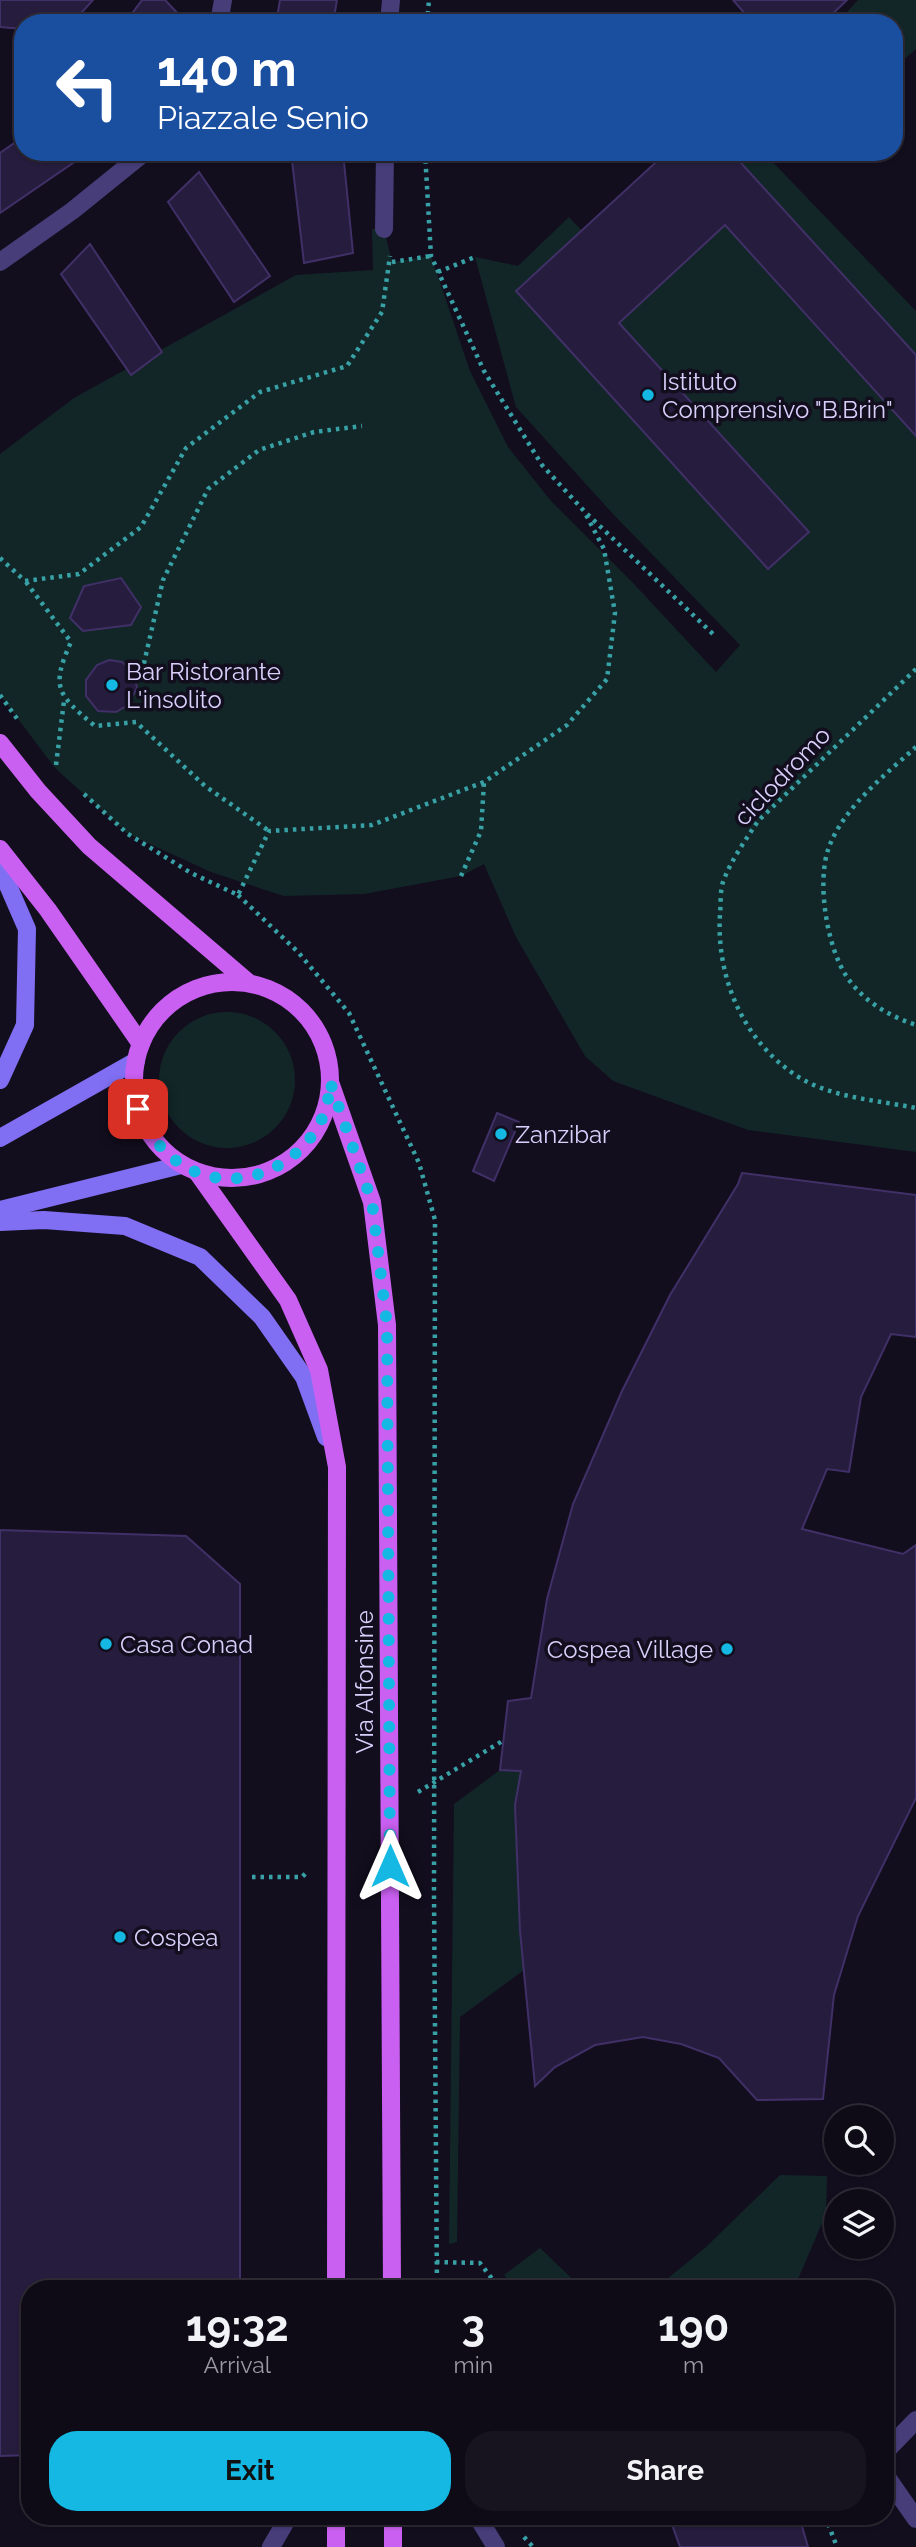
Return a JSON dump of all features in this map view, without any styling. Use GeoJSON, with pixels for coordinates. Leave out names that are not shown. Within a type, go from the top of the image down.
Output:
{"type":"FeatureCollection","features":[{"type":"Feature","properties":{"kind":"main road"},"geometry":{"type":"LineString","coordinates":[[0,743],[38,791],[89,846],[249,984]]}},
{"type":"Feature","properties":{"kind":"main road"},"geometry":{"type":"LineString","coordinates":[[0,849],[48,910],[139,1053]]}},
{"type":"Feature","properties":{"kind":"main road"},"geometry":{"type":"LineString","coordinates":[[0,867],[27,929],[26,1026],[0,1080]]}},
{"type":"Feature","properties":{"kind":"main road"},"geometry":{"type":"LineString","coordinates":[[222,983],[249,984],[271,991],[293,1004],[310,1021],[323,1043],[330,1082],[325,1113],[309,1141],[287,1162],[258,1175],[227,1179],[189,1168],[163,1150],[148,1131],[138,1109],[134,1085],[139,1053],[154,1021],[185,995],[222,983]]}},
{"type":"Feature","properties":{"kind":"main road"},"geometry":{"type":"LineString","coordinates":[[0,1138],[139,1053]]}},
{"type":"Feature","properties":{"kind":"main road","name":"Via Alfonsine"},"geometry":{"type":"LineString","coordinates":[[330,1082],[372,1202],[387,1325],[392,2280]]}},
{"type":"Feature","properties":{"kind":"main road"},"geometry":{"type":"LineString","coordinates":[[0,1210],[42,1197],[189,1168]]}},
{"type":"Feature","properties":{"kind":"main road","name":"Via Alfonsine"},"geometry":{"type":"LineString","coordinates":[[189,1168],[288,1300],[319,1370],[337,1467],[336,2280]]}},
{"type":"Feature","properties":{"kind":"main road"},"geometry":{"type":"LineString","coordinates":[[0,1222],[44,1220],[125,1226],[201,1256],[262,1317],[304,1377],[337,1467]]}},
{"type":"Feature","properties":{"kind":"main road"},"geometry":{"type":"LineString","coordinates":[[336,2525],[336,2547]]}},
{"type":"Feature","properties":{"kind":"main road"},"geometry":{"type":"LineString","coordinates":[[393,2525],[393,2547]]}},
{"type":"Feature","properties":{"kind":"street"},"geometry":{"type":"LineString","coordinates":[[0,262],[72,211],[134,161]]}},
{"type":"Feature","properties":{"kind":"street"},"geometry":{"type":"LineString","coordinates":[[384,229],[385,161]]}},
{"type":"Feature","properties":{"kind":"street"},"geometry":{"type":"LineString","coordinates":[[894,2443],[916,2420]]}},
{"type":"Feature","properties":{"kind":"street"},"geometry":{"type":"LineString","coordinates":[[894,2487],[916,2518]]}},
{"type":"Feature","properties":{"kind":"street"},"geometry":{"type":"LineString","coordinates":[[271,2547],[284,2525]]}},
{"type":"Feature","properties":{"kind":"street"},"geometry":{"type":"LineString","coordinates":[[483,2525],[496,2547]]}},
{"type":"Feature","properties":{"kind":"path"},"geometry":{"type":"LineString","coordinates":[[425,161],[430,256],[484,371],[542,465],[584,511],[713,634]]}},
{"type":"Feature","properties":{"kind":"path"},"geometry":{"type":"LineString","coordinates":[[25,581],[79,574],[141,527],[186,448],[260,392],[347,366],[382,312],[392,262],[430,256]]}},
{"type":"Feature","properties":{"kind":"path"},"geometry":{"type":"LineString","coordinates":[[438,272],[475,257]]}},
{"type":"Feature","properties":{"kind":"path"},"geometry":{"type":"LineString","coordinates":[[142,672],[163,580],[208,489],[259,450],[314,432],[362,426]]}},
{"type":"Feature","properties":{"kind":"path"},"geometry":{"type":"LineString","coordinates":[[64,700],[95,726],[136,722],[205,786],[269,831],[372,825],[484,782],[567,725],[607,680],[615,613],[604,549],[584,511]]}},
{"type":"Feature","properties":{"kind":"path"},"geometry":{"type":"LineString","coordinates":[[0,558],[25,581],[71,642],[58,671],[64,700],[55,768],[47,758]]}},
{"type":"Feature","properties":{"kind":"path","name":"ciclodromo"},"geometry":{"type":"LineString","coordinates":[[916,669],[758,821],[738,850],[722,884],[720,941],[729,988],[746,1025],[773,1057],[799,1077],[831,1091],[916,1108]]}},
{"type":"Feature","properties":{"kind":"path"},"geometry":{"type":"LineString","coordinates":[[0,695],[23,726]]}},
{"type":"Feature","properties":{"kind":"path"},"geometry":{"type":"LineString","coordinates":[[916,747],[867,792],[847,818],[829,847],[823,878],[832,942],[846,976],[872,1004],[916,1025]]}},
{"type":"Feature","properties":{"kind":"path"},"geometry":{"type":"LineString","coordinates":[[461,876],[481,831],[484,782]]}},
{"type":"Feature","properties":{"kind":"path"},"geometry":{"type":"LineString","coordinates":[[82,793],[128,834],[191,873],[238,895],[269,831]]}},
{"type":"Feature","properties":{"kind":"path"},"geometry":{"type":"LineString","coordinates":[[435,1665],[437,2280]]}},
{"type":"Feature","properties":{"kind":"path"},"geometry":{"type":"LineString","coordinates":[[411,1796],[504,1740]]}},
{"type":"Feature","properties":{"kind":"path"},"geometry":{"type":"LineString","coordinates":[[252,1877],[302,1877],[310,1869]]}},
{"type":"Feature","properties":{"kind":"path"},"geometry":{"type":"LineString","coordinates":[[436,2262],[480,2263],[493,2280]]}},
{"type":"Feature","properties":{"kind":"path"},"geometry":{"type":"LineString","coordinates":[[828,2525],[837,2547]]}},
{"type":"Feature","properties":{"kind":"green space"},"geometry":{"type":"Polygon","coordinates":[[[858,0],[916,0],[916,49],[903,60],[903,14],[847,12],[858,0]]]}},
{"type":"Feature","properties":{"kind":"green space"},"geometry":{"type":"Polygon","coordinates":[[[739,161],[772,161],[916,311],[916,355],[739,161]]]}},
{"type":"Feature","properties":{"kind":"green space"},"geometry":{"type":"Polygon","coordinates":[[[569,217],[582,231],[516,291],[768,568],[809,531],[619,323],[725,225],[916,435],[916,1152],[748,1130],[613,1081],[585,1056],[516,937],[484,864],[461,876],[364,894],[284,896],[211,872],[128,834],[55,768],[0,695],[0,454],[74,398],[296,275],[373,270],[372,229],[384,229],[392,262],[431,256],[470,371],[508,447],[551,501],[716,672],[740,645],[614,515],[516,407],[475,257],[518,266],[569,217]]]}},
{"type":"Feature","properties":{"kind":"green space"},"geometry":{"type":"Polygon","coordinates":[[[227,1012],[253,1017],[275,1032],[290,1054],[295,1080],[290,1106],[275,1128],[253,1143],[227,1148],[201,1143],[179,1128],[164,1106],[159,1080],[164,1054],[179,1032],[201,1017],[227,1012]]]}},
{"type":"Feature","properties":{"kind":"green space"},"geometry":{"type":"Polygon","coordinates":[[[500,1770],[521,1771],[515,1805],[524,1970],[460,2017],[457,2242],[449,2244],[454,1804],[500,1770]]]}},
{"type":"Feature","properties":{"kind":"green space"},"geometry":{"type":"Polygon","coordinates":[[[780,2175],[827,2176],[824,2219],[797,2280],[666,2280],[706,2247],[780,2175]]]}},
{"type":"Feature","properties":{"kind":"green space"},"geometry":{"type":"Polygon","coordinates":[[[540,2248],[574,2280],[508,2280],[504,2275],[540,2248]]]}},
{"type":"Feature","properties":{"kind":"building"},"geometry":{"type":"Polygon","coordinates":[[[0,0],[93,0],[80,14],[14,14],[14,28],[0,27],[0,0]]]}},
{"type":"Feature","properties":{"kind":"building"},"geometry":{"type":"Polygon","coordinates":[[[142,0],[165,0],[178,14],[132,14],[142,0]]]}},
{"type":"Feature","properties":{"kind":"building"},"geometry":{"type":"Polygon","coordinates":[[[280,0],[337,0],[335,14],[278,14],[280,0]]]}},
{"type":"Feature","properties":{"kind":"building"},"geometry":{"type":"Polygon","coordinates":[[[733,0],[847,0],[832,14],[745,14],[733,0]]]}},
{"type":"Feature","properties":{"kind":"building"},"geometry":{"type":"Polygon","coordinates":[[[14,143],[14,161],[76,161],[0,213],[0,153],[14,143]]]}},
{"type":"Feature","properties":{"kind":"building"},"geometry":{"type":"Polygon","coordinates":[[[292,161],[344,161],[353,253],[304,263],[292,161]]]}},
{"type":"Feature","properties":{"kind":"building","name":"Istituto Comprensivo \"B.Brin\""},"geometry":{"type":"Polygon","coordinates":[[[657,161],[739,161],[916,355],[916,436],[725,225],[619,323],[809,532],[768,569],[516,291],[657,161]]]}},
{"type":"Feature","properties":{"kind":"building"},"geometry":{"type":"Polygon","coordinates":[[[199,172],[270,276],[234,302],[168,202],[199,172]]]}},
{"type":"Feature","properties":{"kind":"building"},"geometry":{"type":"Polygon","coordinates":[[[90,244],[162,352],[131,375],[61,274],[90,244]]]}},
{"type":"Feature","properties":{"kind":"building"},"geometry":{"type":"Polygon","coordinates":[[[121,578],[141,607],[131,625],[83,631],[70,618],[84,586],[121,578]]]}},
{"type":"Feature","properties":{"kind":"building"},"geometry":{"type":"Polygon","coordinates":[[[109,660],[122,662],[134,673],[137,688],[128,705],[116,712],[98,711],[86,696],[86,680],[97,665],[109,660]]]}},
{"type":"Feature","properties":{"kind":"building"},"geometry":{"type":"Polygon","coordinates":[[[497,1113],[519,1122],[494,1181],[473,1171],[497,1113]]]}},
{"type":"Feature","properties":{"kind":"building","name":"Cospea Village"},"geometry":{"type":"Polygon","coordinates":[[[742,1173],[916,1195],[916,1337],[891,1334],[861,1397],[849,1472],[827,1469],[802,1529],[903,1554],[916,1545],[916,1798],[858,1916],[834,1995],[823,2099],[757,2100],[719,2058],[681,2044],[643,2037],[595,2045],[555,2067],[535,2086],[520,1931],[515,1805],[521,1771],[500,1770],[508,1701],[531,1698],[547,1599],[573,1504],[622,1391],[670,1295],[738,1184],[742,1173]]]}},
{"type":"Feature","properties":{"kind":"building","name":"Cospea"},"geometry":{"type":"Polygon","coordinates":[[[0,1530],[186,1536],[240,1584],[240,2280],[21,2280],[21,2455],[0,2456],[0,1530]]]}},
{"type":"Feature","properties":{"kind":"building"},"geometry":{"type":"Polygon","coordinates":[[[672,2525],[802,2525],[808,2547],[680,2547],[672,2525]]]}},
{"type":"Feature","properties":{"kind":"place","name":"Istituto Comprensivo \"B.Brin\""},"geometry":{"type":"Point","coordinates":[648,395]}},
{"type":"Feature","properties":{"kind":"place","name":"Bar Ristorante L'insolito"},"geometry":{"type":"Point","coordinates":[112,685]}},
{"type":"Feature","properties":{"kind":"place","name":"Zanzibar"},"geometry":{"type":"Point","coordinates":[501,1134]}},
{"type":"Feature","properties":{"kind":"place","name":"Casa Conad"},"geometry":{"type":"Point","coordinates":[106,1644]}},
{"type":"Feature","properties":{"kind":"place","name":"Cospea Village"},"geometry":{"type":"Point","coordinates":[727,1649]}},
{"type":"Feature","properties":{"kind":"place","name":"Cospea"},"geometry":{"type":"Point","coordinates":[120,1937]}},
{"type":"Feature","properties":{"kind":"route"},"geometry":{"type":"LineString","coordinates":[[138,1109],[148,1131],[163,1150],[181,1165],[227,1179],[258,1175],[287,1162],[309,1141],[325,1113],[330,1082],[372,1202],[387,1325],[390,1866]]}}]}
